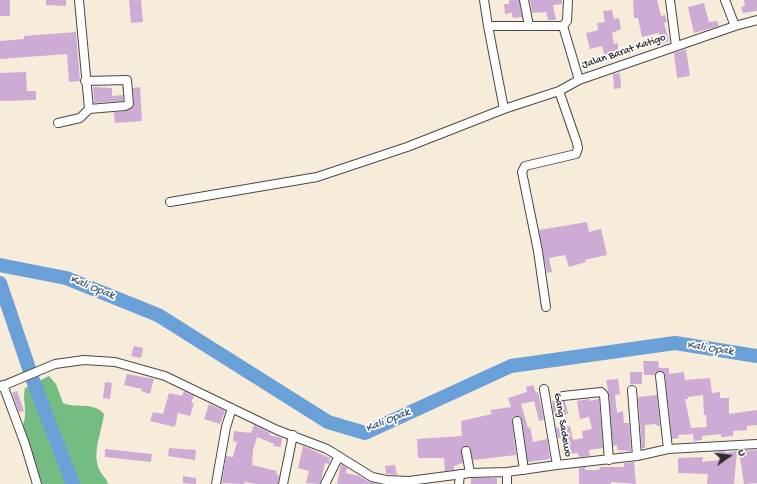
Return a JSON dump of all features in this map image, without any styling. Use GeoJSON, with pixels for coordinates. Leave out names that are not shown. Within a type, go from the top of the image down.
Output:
{"type":"FeatureCollection","features":[{"type":"Feature","properties":{"kind":"street"},"geometry":{"type":"LineString","coordinates":[[78,0],[89,109]]}},
{"type":"Feature","properties":{"kind":"street"},"geometry":{"type":"LineString","coordinates":[[484,0],[504,109]]}},
{"type":"Feature","properties":{"kind":"street"},"geometry":{"type":"LineString","coordinates":[[524,0],[529,26]]}},
{"type":"Feature","properties":{"kind":"street"},"geometry":{"type":"LineString","coordinates":[[488,26],[563,26],[567,21],[568,0]]}},
{"type":"Feature","properties":{"kind":"street"},"geometry":{"type":"LineString","coordinates":[[670,0],[676,46]]}},
{"type":"Feature","properties":{"kind":"street"},"geometry":{"type":"LineString","coordinates":[[726,0],[735,26]]}},
{"type":"Feature","properties":{"kind":"street","name":"Jalan Barat Katigo"},"geometry":{"type":"LineString","coordinates":[[563,26],[579,80],[735,26],[757,20]]}},
{"type":"Feature","properties":{"kind":"street"},"geometry":{"type":"LineString","coordinates":[[58,123],[80,118],[89,109],[126,106],[130,103],[128,82],[125,79],[85,81]]}},
{"type":"Feature","properties":{"kind":"street"},"geometry":{"type":"LineString","coordinates":[[170,202],[312,178],[407,147],[504,109],[559,91],[579,80]]}},
{"type":"Feature","properties":{"kind":"street"},"geometry":{"type":"LineString","coordinates":[[546,307],[538,251],[522,172],[525,166],[576,154],[578,148],[577,143],[559,91]]}},
{"type":"Feature","properties":{"kind":"street"},"geometry":{"type":"LineString","coordinates":[[36,484],[25,444],[2,386],[55,364],[84,360],[115,362],[165,376],[232,408],[315,443],[372,477],[386,480],[409,482],[460,474],[507,472],[608,460],[637,456],[668,449],[757,444]]}},
{"type":"Feature","properties":{"kind":"street"},"geometry":{"type":"LineString","coordinates":[[660,376],[668,449]]}},
{"type":"Feature","properties":{"kind":"street","name":"Gang Sadewo"},"geometry":{"type":"LineString","coordinates":[[544,389],[557,465]]}},
{"type":"Feature","properties":{"kind":"street"},"geometry":{"type":"LineString","coordinates":[[632,390],[637,456]]}},
{"type":"Feature","properties":{"kind":"street"},"geometry":{"type":"LineString","coordinates":[[563,396],[601,392],[604,395],[608,460]]}},
{"type":"Feature","properties":{"kind":"street"},"geometry":{"type":"LineString","coordinates":[[216,484],[226,427],[232,408]]}},
{"type":"Feature","properties":{"kind":"street"},"geometry":{"type":"LineString","coordinates":[[517,421],[524,470]]}},
{"type":"Feature","properties":{"kind":"street"},"geometry":{"type":"LineString","coordinates":[[283,484],[293,435]]}},
{"type":"Feature","properties":{"kind":"street"},"geometry":{"type":"LineString","coordinates":[[466,451],[470,473]]}},
{"type":"Feature","properties":{"kind":"street"},"geometry":{"type":"LineString","coordinates":[[325,484],[339,456]]}},
{"type":"Feature","properties":{"kind":"street"},"geometry":{"type":"LineString","coordinates":[[507,472],[507,484]]}},
{"type":"Feature","properties":{"kind":"street"},"geometry":{"type":"LineString","coordinates":[[459,484],[460,474]]}},
{"type":"Feature","properties":{"kind":"green space"},"geometry":{"type":"Polygon","coordinates":[[[49,376],[56,384],[63,403],[69,405],[90,406],[100,410],[104,414],[98,443],[97,457],[100,471],[107,480],[108,484],[42,484],[23,427],[25,413],[24,394],[25,388],[49,376]]]}},
{"type":"Feature","properties":{"kind":"building"},"geometry":{"type":"Polygon","coordinates":[[[0,0],[10,0],[10,16],[0,16],[0,0]]]}},
{"type":"Feature","properties":{"kind":"building"},"geometry":{"type":"Polygon","coordinates":[[[46,0],[66,0],[66,6],[46,5],[46,0]]]}},
{"type":"Feature","properties":{"kind":"building"},"geometry":{"type":"Polygon","coordinates":[[[129,0],[141,0],[143,22],[131,23],[129,0]]]}},
{"type":"Feature","properties":{"kind":"building"},"geometry":{"type":"Polygon","coordinates":[[[509,0],[519,0],[522,17],[513,18],[512,13],[505,14],[504,4],[509,4],[509,0]]]}},
{"type":"Feature","properties":{"kind":"building"},"geometry":{"type":"Polygon","coordinates":[[[530,0],[562,0],[562,4],[553,5],[556,20],[548,20],[546,12],[532,13],[530,0]]]}},
{"type":"Feature","properties":{"kind":"building"},"geometry":{"type":"Polygon","coordinates":[[[633,0],[657,0],[661,16],[665,15],[667,22],[664,23],[669,41],[662,44],[659,33],[642,37],[638,18],[634,18],[633,0]]]}},
{"type":"Feature","properties":{"kind":"building"},"geometry":{"type":"Polygon","coordinates":[[[744,0],[757,0],[757,11],[743,13],[741,7],[745,6],[744,0]]]}},
{"type":"Feature","properties":{"kind":"building"},"geometry":{"type":"Polygon","coordinates":[[[704,3],[709,22],[717,21],[719,26],[694,33],[688,7],[704,3]]]}},
{"type":"Feature","properties":{"kind":"building"},"geometry":{"type":"Polygon","coordinates":[[[612,10],[614,19],[619,18],[621,29],[612,33],[614,44],[618,43],[618,51],[615,52],[616,54],[605,57],[602,46],[590,49],[586,33],[598,30],[597,23],[605,22],[603,11],[612,10]]]}},
{"type":"Feature","properties":{"kind":"building"},"geometry":{"type":"Polygon","coordinates":[[[76,32],[80,81],[69,82],[67,54],[0,59],[0,41],[24,39],[24,36],[76,32]]]}},
{"type":"Feature","properties":{"kind":"building"},"geometry":{"type":"Polygon","coordinates":[[[686,49],[690,76],[677,78],[674,53],[686,49]]]}},
{"type":"Feature","properties":{"kind":"building"},"geometry":{"type":"Polygon","coordinates":[[[26,72],[27,91],[36,91],[36,100],[0,101],[0,73],[26,72]]]}},
{"type":"Feature","properties":{"kind":"building"},"geometry":{"type":"Polygon","coordinates":[[[620,73],[621,88],[614,89],[613,74],[620,73]]]}},
{"type":"Feature","properties":{"kind":"building"},"geometry":{"type":"Polygon","coordinates":[[[93,87],[112,88],[112,96],[123,95],[123,101],[94,103],[93,87]]]}},
{"type":"Feature","properties":{"kind":"building"},"geometry":{"type":"Polygon","coordinates":[[[140,87],[142,121],[115,123],[114,112],[126,111],[134,107],[133,88],[140,87]]]}},
{"type":"Feature","properties":{"kind":"building"},"geometry":{"type":"Polygon","coordinates":[[[587,222],[589,232],[601,229],[607,255],[585,260],[586,262],[569,267],[565,255],[549,258],[552,272],[547,273],[539,230],[587,222]]]}},
{"type":"Feature","properties":{"kind":"building"},"geometry":{"type":"Polygon","coordinates":[[[134,346],[143,348],[141,358],[131,356],[134,346]]]}},
{"type":"Feature","properties":{"kind":"building"},"geometry":{"type":"Polygon","coordinates":[[[643,361],[658,361],[659,368],[669,368],[669,374],[684,372],[685,380],[710,378],[712,393],[720,392],[720,398],[729,398],[729,414],[757,410],[757,425],[747,426],[747,430],[733,431],[733,436],[721,437],[721,434],[702,436],[702,440],[694,441],[693,434],[678,435],[679,438],[672,439],[665,375],[660,371],[655,375],[644,375],[643,361]],[[703,395],[688,397],[688,399],[685,399],[691,428],[707,427],[706,415],[704,415],[703,395]]]}},
{"type":"Feature","properties":{"kind":"building"},"geometry":{"type":"Polygon","coordinates":[[[630,372],[642,372],[642,384],[630,384],[630,372]]]}},
{"type":"Feature","properties":{"kind":"building"},"geometry":{"type":"Polygon","coordinates":[[[127,374],[154,379],[150,394],[141,391],[142,389],[124,385],[127,374]]]}},
{"type":"Feature","properties":{"kind":"building"},"geometry":{"type":"Polygon","coordinates":[[[618,379],[620,394],[615,395],[617,413],[623,411],[624,423],[629,423],[631,451],[617,450],[617,445],[613,446],[609,395],[606,380],[618,379]]]}},
{"type":"Feature","properties":{"kind":"building"},"geometry":{"type":"Polygon","coordinates":[[[105,382],[112,383],[110,399],[103,398],[105,382]]]}},
{"type":"Feature","properties":{"kind":"building"},"geometry":{"type":"Polygon","coordinates":[[[533,385],[536,393],[538,392],[544,420],[539,421],[534,401],[521,404],[528,428],[530,427],[533,442],[547,439],[550,459],[528,462],[522,420],[517,416],[513,417],[512,421],[516,455],[473,460],[470,448],[465,446],[461,450],[463,463],[454,466],[454,470],[445,471],[444,458],[418,458],[417,439],[462,436],[461,421],[492,414],[490,410],[511,407],[508,398],[527,392],[526,387],[533,385]]]}},
{"type":"Feature","properties":{"kind":"building"},"geometry":{"type":"Polygon","coordinates":[[[17,391],[24,411],[19,412],[12,393],[17,391]]]}},
{"type":"Feature","properties":{"kind":"building"},"geometry":{"type":"Polygon","coordinates":[[[184,391],[194,396],[191,403],[194,403],[190,416],[178,413],[175,427],[150,421],[153,412],[163,414],[169,393],[182,396],[184,391]]]}},
{"type":"Feature","properties":{"kind":"building"},"geometry":{"type":"Polygon","coordinates":[[[657,395],[660,426],[657,426],[656,424],[645,425],[645,448],[642,448],[638,397],[657,395]]]}},
{"type":"Feature","properties":{"kind":"building"},"geometry":{"type":"Polygon","coordinates":[[[559,399],[565,401],[568,414],[554,417],[552,401],[559,399]]]}},
{"type":"Feature","properties":{"kind":"building"},"geometry":{"type":"Polygon","coordinates":[[[589,399],[589,401],[599,399],[603,448],[589,450],[590,456],[580,457],[577,453],[569,454],[566,437],[558,438],[556,428],[570,426],[573,440],[583,438],[582,431],[592,429],[589,417],[580,419],[577,401],[589,399]]]}},
{"type":"Feature","properties":{"kind":"building"},"geometry":{"type":"Polygon","coordinates":[[[209,404],[225,411],[220,424],[204,419],[209,404]]]}},
{"type":"Feature","properties":{"kind":"building"},"geometry":{"type":"Polygon","coordinates":[[[254,425],[270,433],[269,435],[282,438],[281,447],[273,446],[274,444],[257,437],[253,450],[252,465],[277,471],[276,474],[279,475],[278,484],[256,484],[245,482],[244,484],[222,483],[226,456],[233,457],[237,442],[233,441],[234,431],[251,433],[254,425]]]}},
{"type":"Feature","properties":{"kind":"building"},"geometry":{"type":"Polygon","coordinates":[[[303,446],[330,458],[329,464],[325,463],[320,484],[306,483],[309,471],[298,468],[303,446]]]}},
{"type":"Feature","properties":{"kind":"building"},"geometry":{"type":"Polygon","coordinates":[[[169,448],[196,450],[195,460],[168,456],[169,448]]]}},
{"type":"Feature","properties":{"kind":"building"},"geometry":{"type":"Polygon","coordinates":[[[105,449],[152,454],[151,462],[105,457],[105,449]]]}},
{"type":"Feature","properties":{"kind":"building"},"geometry":{"type":"Polygon","coordinates":[[[757,450],[757,483],[744,484],[739,451],[757,450]]]}},
{"type":"Feature","properties":{"kind":"building"},"geometry":{"type":"Polygon","coordinates":[[[725,451],[725,453],[737,451],[734,484],[707,484],[708,474],[678,473],[678,458],[703,457],[702,462],[719,460],[717,452],[725,451]]]}},
{"type":"Feature","properties":{"kind":"building"},"geometry":{"type":"Polygon","coordinates":[[[634,462],[636,484],[611,482],[611,484],[579,484],[579,468],[585,467],[585,470],[599,470],[600,467],[624,467],[624,463],[634,462]]]}},
{"type":"Feature","properties":{"kind":"building"},"geometry":{"type":"Polygon","coordinates":[[[341,464],[347,468],[346,473],[359,476],[369,482],[378,484],[337,484],[341,464]]]}},
{"type":"Feature","properties":{"kind":"building"},"geometry":{"type":"Polygon","coordinates":[[[395,465],[397,475],[386,474],[385,466],[395,465]]]}},
{"type":"Feature","properties":{"kind":"building"},"geometry":{"type":"Polygon","coordinates":[[[183,476],[196,478],[196,484],[183,483],[183,476]]]}},
{"type":"Feature","properties":{"kind":"building"},"geometry":{"type":"Polygon","coordinates":[[[471,478],[497,478],[497,484],[471,484],[471,478]]]}},
{"type":"Feature","properties":{"kind":"waterway","name":"Kali Opak"},"geometry":{"type":"LineString","coordinates":[[0,265],[66,278],[158,315],[328,422],[365,433],[511,366],[675,343],[757,356]]}},
{"type":"Feature","properties":{"kind":"waterway"},"geometry":{"type":"LineString","coordinates":[[0,283],[35,386],[73,484]]}}]}
